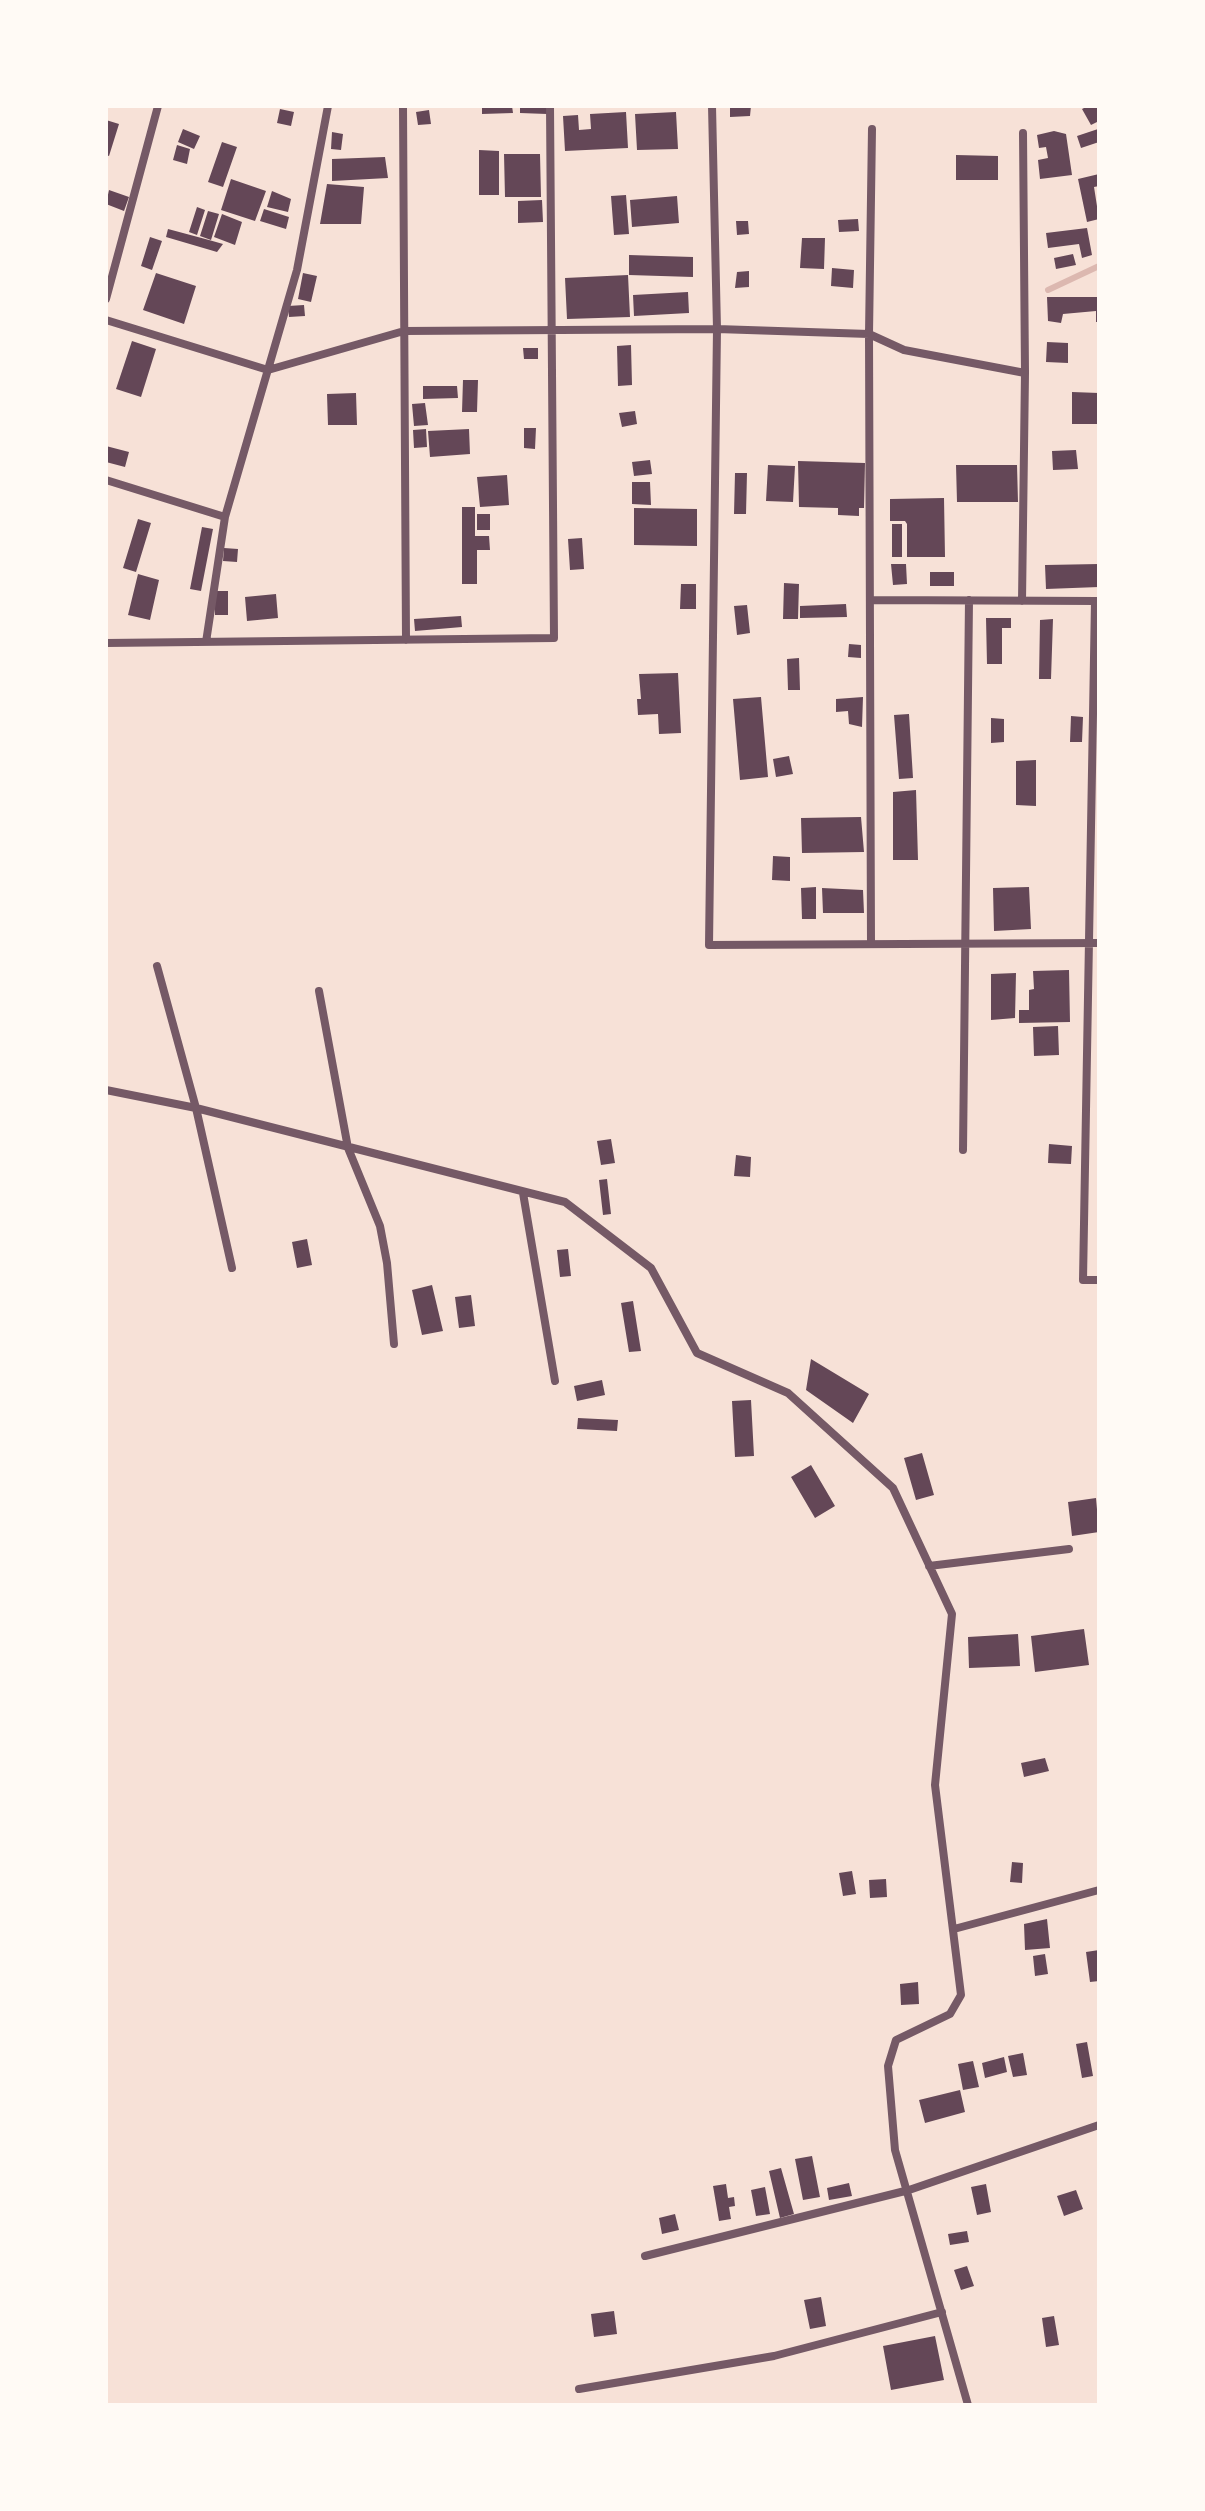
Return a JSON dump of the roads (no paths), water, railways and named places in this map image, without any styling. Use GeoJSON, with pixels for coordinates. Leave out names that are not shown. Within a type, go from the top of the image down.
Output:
{"type":"FeatureCollection","features":[{"type":"Feature","properties":{"kind":"street"},"geometry":{"type":"LineString","coordinates":[[106,299],[158,106]]}},
{"type":"Feature","properties":{"kind":"street"},"geometry":{"type":"LineString","coordinates":[[206,642],[225,517],[297,270],[328,106]]}},
{"type":"Feature","properties":{"kind":"street"},"geometry":{"type":"LineString","coordinates":[[403,106],[406,640]]}},
{"type":"Feature","properties":{"kind":"street"},"geometry":{"type":"LineString","coordinates":[[106,643],[554,638],[550,106]]}},
{"type":"Feature","properties":{"kind":"street"},"geometry":{"type":"LineString","coordinates":[[712,106],[717,329],[709,945],[1094,943]]}},
{"type":"Feature","properties":{"kind":"street"},"geometry":{"type":"LineString","coordinates":[[871,944],[869,334],[872,129]]}},
{"type":"Feature","properties":{"kind":"street"},"geometry":{"type":"LineString","coordinates":[[1022,601],[1025,373],[1023,133]]}},
{"type":"Feature","properties":{"kind":"street"},"geometry":{"type":"LineString","coordinates":[[106,320],[268,370],[404,331],[717,329],[869,334],[904,350],[1025,373]]}},
{"type":"Feature","properties":{"kind":"street"},"geometry":{"type":"LineString","coordinates":[[106,480],[225,517]]}},
{"type":"Feature","properties":{"kind":"street"},"geometry":{"type":"LineString","coordinates":[[870,600],[1097,601],[1094,943],[1083,1280],[1099,1280]]}},
{"type":"Feature","properties":{"kind":"street"},"geometry":{"type":"LineString","coordinates":[[963,1150],[969,600]]}},
{"type":"Feature","properties":{"kind":"street"},"geometry":{"type":"LineString","coordinates":[[157,966],[196,1108],[232,1268]]}},
{"type":"Feature","properties":{"kind":"street"},"geometry":{"type":"LineString","coordinates":[[319,991],[348,1148],[380,1226],[387,1263],[394,1344]]}},
{"type":"Feature","properties":{"kind":"street"},"geometry":{"type":"LineString","coordinates":[[106,1090],[196,1108],[565,1202],[651,1268],[697,1353],[788,1393],[893,1488],[952,1614],[935,1785],[961,1995],[950,2014],[896,2040],[888,2066],[895,2150],[909,2190],[968,2405]]}},
{"type":"Feature","properties":{"kind":"street"},"geometry":{"type":"LineString","coordinates":[[523,1193],[555,1381]]}},
{"type":"Feature","properties":{"kind":"street"},"geometry":{"type":"LineString","coordinates":[[929,1566],[1069,1549]]}},
{"type":"Feature","properties":{"kind":"street"},"geometry":{"type":"LineString","coordinates":[[954,1929],[1099,1890]]}},
{"type":"Feature","properties":{"kind":"street"},"geometry":{"type":"LineString","coordinates":[[645,2256],[909,2190],[1099,2125]]}},
{"type":"Feature","properties":{"kind":"street"},"geometry":{"type":"LineString","coordinates":[[579,2389],[774,2356],[942,2312]]}},
{"type":"Feature","properties":{"kind":"waterway"},"geometry":{"type":"LineString","coordinates":[[1048,290],[1099,266]]}}]}
